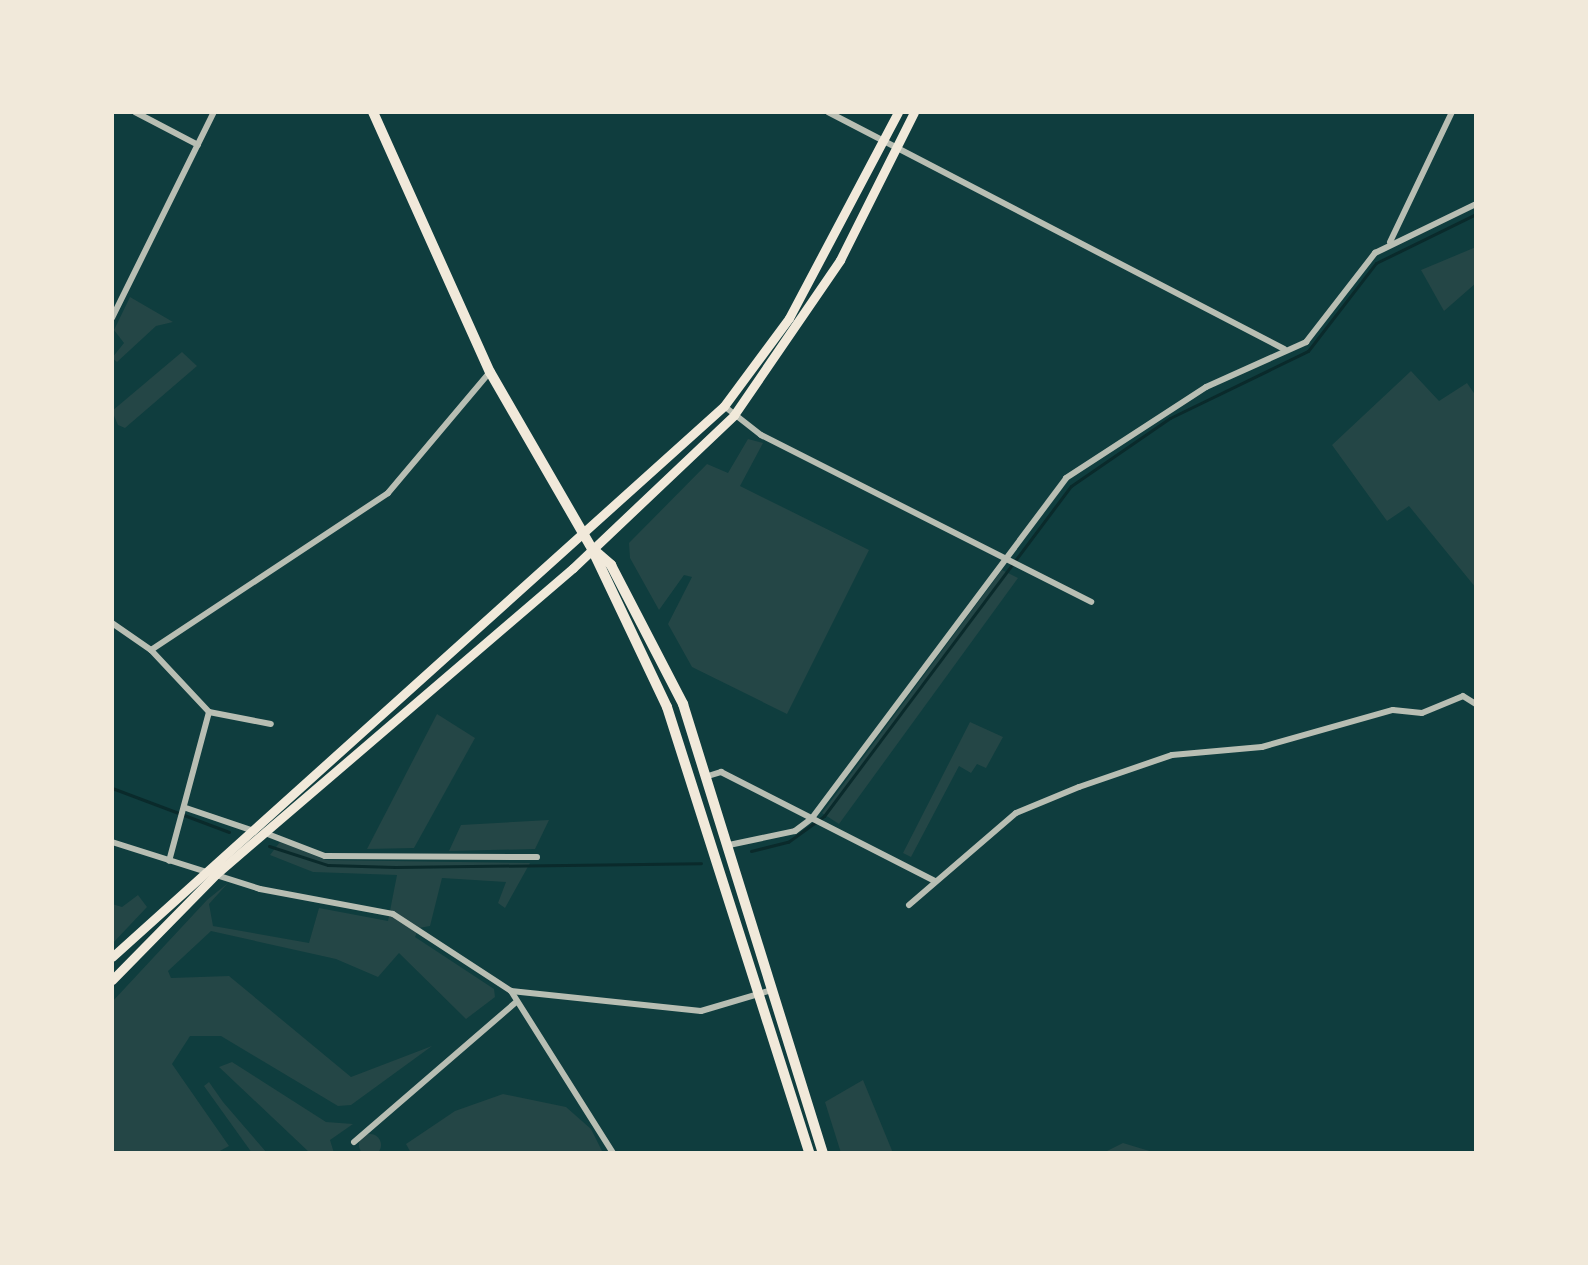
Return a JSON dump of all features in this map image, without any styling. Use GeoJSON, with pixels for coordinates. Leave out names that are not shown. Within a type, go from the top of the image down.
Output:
{"type":"FeatureCollection","features":[{"type":"Feature","properties":{"kind":"highway"},"geometry":{"type":"LineString","coordinates":[[373,112],[490,372],[592,549],[667,707],[809,1153]]}},
{"type":"Feature","properties":{"kind":"highway"},"geometry":{"type":"LineString","coordinates":[[592,549],[611,565],[648,631],[708,776],[823,1153]]}},
{"type":"Feature","properties":{"kind":"main road"},"geometry":{"type":"LineString","coordinates":[[112,957],[201,872],[584,535],[724,406],[789,318],[898,112]]}},
{"type":"Feature","properties":{"kind":"main road"},"geometry":{"type":"LineString","coordinates":[[112,980],[216,874],[592,549],[734,415],[824,287],[914,112]]}},
{"type":"Feature","properties":{"kind":"street"},"geometry":{"type":"LineString","coordinates":[[135,112],[198,145]]}},
{"type":"Feature","properties":{"kind":"street"},"geometry":{"type":"LineString","coordinates":[[112,318],[214,112]]}},
{"type":"Feature","properties":{"kind":"street"},"geometry":{"type":"LineString","coordinates":[[828,112],[1284,349]]}},
{"type":"Feature","properties":{"kind":"street"},"geometry":{"type":"LineString","coordinates":[[1390,242],[1452,112]]}},
{"type":"Feature","properties":{"kind":"street"},"geometry":{"type":"LineString","coordinates":[[729,845],[795,831],[813,818],[1007,559],[1082,465],[1161,413],[1318,332],[1355,272],[1390,242],[1476,204]]}},
{"type":"Feature","properties":{"kind":"street"},"geometry":{"type":"LineString","coordinates":[[151,650],[388,493],[490,372]]}},
{"type":"Feature","properties":{"kind":"street"},"geometry":{"type":"LineString","coordinates":[[724,406],[761,435],[1091,602]]}},
{"type":"Feature","properties":{"kind":"street"},"geometry":{"type":"LineString","coordinates":[[112,623],[151,650],[209,712],[271,724]]}},
{"type":"Feature","properties":{"kind":"street"},"geometry":{"type":"LineString","coordinates":[[909,905],[1016,813],[1172,755],[1262,747],[1393,710],[1422,713],[1463,696],[1476,704]]}},
{"type":"Feature","properties":{"kind":"street"},"geometry":{"type":"LineString","coordinates":[[169,861],[209,712]]}},
{"type":"Feature","properties":{"kind":"street"},"geometry":{"type":"LineString","coordinates":[[708,776],[721,772],[935,881]]}},
{"type":"Feature","properties":{"kind":"street"},"geometry":{"type":"LineString","coordinates":[[185,809],[266,833],[325,856],[537,857]]}},
{"type":"Feature","properties":{"kind":"street"},"geometry":{"type":"LineString","coordinates":[[112,842],[201,872],[393,914],[511,991],[701,1011],[772,990]]}},
{"type":"Feature","properties":{"kind":"street"},"geometry":{"type":"LineString","coordinates":[[511,991],[515,1003],[613,1153]]}},
{"type":"Feature","properties":{"kind":"street"},"geometry":{"type":"LineString","coordinates":[[354,1142],[515,1003]]}},
{"type":"Feature","properties":{"kind":"shaded area"},"geometry":{"type":"Polygon","coordinates":[[[1476,247],[1476,283],[1444,311],[1421,270],[1476,247]]]}},
{"type":"Feature","properties":{"kind":"shaded area"},"geometry":{"type":"Polygon","coordinates":[[[130,297],[173,322],[156,326],[117,362],[112,358],[124,343],[114,330],[130,297]]]}},
{"type":"Feature","properties":{"kind":"shaded area"},"geometry":{"type":"Polygon","coordinates":[[[182,352],[197,366],[125,428],[118,425],[112,411],[182,352]]]}},
{"type":"Feature","properties":{"kind":"shaded area"},"geometry":{"type":"Polygon","coordinates":[[[1411,371],[1439,401],[1467,383],[1476,396],[1476,588],[1409,506],[1387,521],[1332,445],[1411,371]]]}},
{"type":"Feature","properties":{"kind":"shaded area"},"geometry":{"type":"Polygon","coordinates":[[[748,439],[763,443],[740,486],[869,550],[787,714],[692,667],[668,624],[692,577],[684,575],[659,610],[630,558],[629,543],[707,464],[728,473],[748,439]]]}},
{"type":"Feature","properties":{"kind":"shaded area"},"geometry":{"type":"Polygon","coordinates":[[[1002,570],[1018,578],[839,824],[822,813],[1002,570]]]}},
{"type":"Feature","properties":{"kind":"shaded area"},"geometry":{"type":"Polygon","coordinates":[[[437,714],[475,738],[414,848],[367,849],[437,714]]]}},
{"type":"Feature","properties":{"kind":"shaded area"},"geometry":{"type":"Polygon","coordinates":[[[970,722],[1003,737],[986,768],[977,764],[971,773],[959,766],[911,857],[903,853],[970,722]]]}},
{"type":"Feature","properties":{"kind":"shaded area"},"geometry":{"type":"Polygon","coordinates":[[[549,820],[535,849],[449,851],[461,825],[549,820]]]}},
{"type":"Feature","properties":{"kind":"shaded area"},"geometry":{"type":"Polygon","coordinates":[[[280,842],[326,860],[530,863],[505,908],[498,903],[506,882],[442,878],[430,926],[419,928],[415,937],[494,989],[495,997],[466,1019],[399,953],[378,977],[336,959],[211,931],[168,971],[171,978],[229,976],[351,1077],[432,1046],[351,1105],[338,1106],[221,1036],[190,1036],[172,1064],[229,1146],[216,1153],[112,1153],[112,1002],[207,900],[228,883],[209,904],[213,926],[309,943],[319,908],[388,921],[397,875],[313,872],[270,855],[280,842]]]}},
{"type":"Feature","properties":{"kind":"shaded area"},"geometry":{"type":"Polygon","coordinates":[[[138,895],[147,907],[112,944],[112,904],[122,907],[138,895]]]}},
{"type":"Feature","properties":{"kind":"shaded area"},"geometry":{"type":"Polygon","coordinates":[[[232,1062],[326,1122],[353,1124],[330,1140],[334,1153],[310,1153],[219,1067],[232,1062]]]}},
{"type":"Feature","properties":{"kind":"shaded area"},"geometry":{"type":"Polygon","coordinates":[[[863,1080],[893,1153],[841,1153],[825,1102],[863,1080]]]}},
{"type":"Feature","properties":{"kind":"shaded area"},"geometry":{"type":"Polygon","coordinates":[[[209,1082],[267,1153],[252,1153],[204,1086],[209,1082]]]}},
{"type":"Feature","properties":{"kind":"shaded area"},"geometry":{"type":"Polygon","coordinates":[[[503,1094],[566,1107],[591,1129],[603,1153],[411,1153],[406,1144],[455,1111],[503,1094]]]}},
{"type":"Feature","properties":{"kind":"shaded area"},"geometry":{"type":"Polygon","coordinates":[[[370,1134],[381,1145],[370,1156],[359,1145],[370,1134]]]}},
{"type":"Feature","properties":{"kind":"shaded area"},"geometry":{"type":"Polygon","coordinates":[[[1123,1143],[1156,1153],[1103,1153],[1123,1143]]]}},
{"type":"Feature","properties":{"kind":"waterway"},"geometry":{"type":"LineString","coordinates":[[751,851],[788,842],[824,816],[1071,486],[1170,418],[1308,351],[1376,263],[1476,214]]}},
{"type":"Feature","properties":{"kind":"waterway"},"geometry":{"type":"LineString","coordinates":[[112,788],[229,832]]}},
{"type":"Feature","properties":{"kind":"waterway"},"geometry":{"type":"LineString","coordinates":[[269,846],[328,865],[701,863]]}}]}
